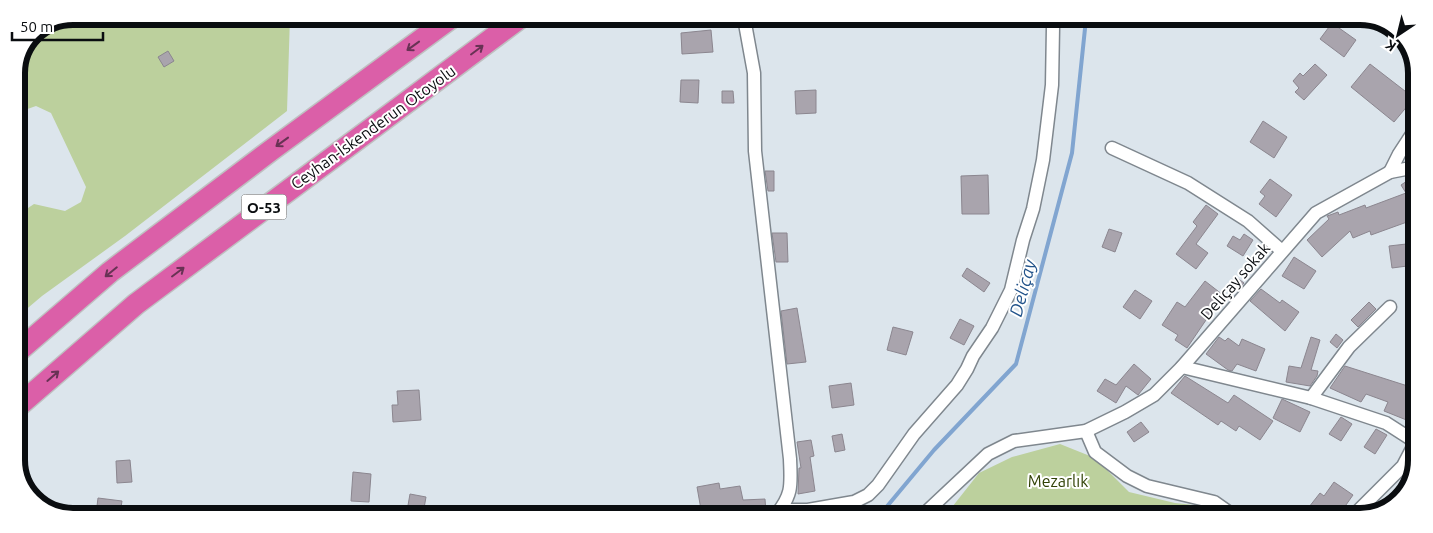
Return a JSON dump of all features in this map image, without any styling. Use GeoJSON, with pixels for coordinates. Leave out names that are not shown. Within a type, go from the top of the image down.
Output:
{"type":"FeatureCollection","features":[{"type":"Feature","properties":{"kind":"highway","name":"O-53"},"geometry":{"type":"LineString","coordinates":[[25,345],[110,272],[441,25]]}},
{"type":"Feature","properties":{"kind":"highway","name":"Ceyhan-İskenderun Otoyolu"},"geometry":{"type":"LineString","coordinates":[[25,400],[136,304],[510,25]]}},
{"type":"Feature","properties":{"kind":"street"},"geometry":{"type":"LineString","coordinates":[[745,25],[754,72],[755,151],[790,459],[791,487],[786,503],[782,508]]}},
{"type":"Feature","properties":{"kind":"street"},"geometry":{"type":"LineString","coordinates":[[820,508],[854,502],[868,495],[878,485],[914,434],[956,385],[967,369],[973,356],[992,328],[1011,290],[1038,184],[1052,85],[1053,25]]}},
{"type":"Feature","properties":{"kind":"street"},"geometry":{"type":"LineString","coordinates":[[1390,172],[1408,140]]}},
{"type":"Feature","properties":{"kind":"street"},"geometry":{"type":"LineString","coordinates":[[1112,148],[1188,183],[1248,221],[1282,251]]}},
{"type":"Feature","properties":{"kind":"street","name":"Deliçay sokak"},"geometry":{"type":"LineString","coordinates":[[931,508],[988,454],[1014,441],[1086,431],[1154,395],[1182,367],[1316,213],[1390,172],[1408,169]]}},
{"type":"Feature","properties":{"kind":"street"},"geometry":{"type":"LineString","coordinates":[[1311,398],[1349,347],[1390,307]]}},
{"type":"Feature","properties":{"kind":"street"},"geometry":{"type":"LineString","coordinates":[[1182,367],[1311,398],[1386,422],[1408,436]]}},
{"type":"Feature","properties":{"kind":"street"},"geometry":{"type":"LineString","coordinates":[[1086,431],[1095,452],[1127,476],[1147,486],[1214,502],[1223,508]]}},
{"type":"Feature","properties":{"kind":"street"},"geometry":{"type":"LineString","coordinates":[[1361,508],[1403,466],[1408,456]]}},
{"type":"Feature","properties":{"kind":"green space"},"geometry":{"type":"Polygon","coordinates":[[[290,25],[287,111],[25,310],[25,210],[34,204],[65,211],[81,202],[86,187],[51,113],[36,106],[25,110],[25,73],[29,55],[33,46],[46,33],[64,26],[290,25]]]}},
{"type":"Feature","properties":{"kind":"green space","name":"Mezarlık"},"geometry":{"type":"Polygon","coordinates":[[[1060,444],[1095,458],[1129,492],[1175,503],[1213,508],[951,508],[979,473],[1012,457],[1060,444]]]}},
{"type":"Feature","properties":{"kind":"building"},"geometry":{"type":"Polygon","coordinates":[[[1330,25],[1335,25],[1356,40],[1344,57],[1320,39],[1330,25]]]}},
{"type":"Feature","properties":{"kind":"building"},"geometry":{"type":"Polygon","coordinates":[[[711,30],[713,52],[682,54],[681,33],[711,30]]]}},
{"type":"Feature","properties":{"kind":"building"},"geometry":{"type":"Polygon","coordinates":[[[168,51],[174,61],[164,67],[158,57],[168,51]]]}},
{"type":"Feature","properties":{"kind":"building"},"geometry":{"type":"Polygon","coordinates":[[[1315,64],[1327,75],[1304,100],[1295,92],[1299,88],[1293,81],[1300,73],[1303,76],[1315,64]]]}},
{"type":"Feature","properties":{"kind":"building"},"geometry":{"type":"Polygon","coordinates":[[[1370,64],[1408,93],[1408,105],[1394,122],[1351,87],[1370,64]]]}},
{"type":"Feature","properties":{"kind":"building"},"geometry":{"type":"Polygon","coordinates":[[[681,80],[699,80],[698,103],[680,102],[681,80]]]}},
{"type":"Feature","properties":{"kind":"building"},"geometry":{"type":"Polygon","coordinates":[[[816,90],[816,113],[796,114],[795,91],[816,90]]]}},
{"type":"Feature","properties":{"kind":"building"},"geometry":{"type":"Polygon","coordinates":[[[722,91],[733,91],[734,103],[722,103],[722,91]]]}},
{"type":"Feature","properties":{"kind":"building"},"geometry":{"type":"Polygon","coordinates":[[[1263,121],[1287,137],[1274,158],[1250,142],[1263,121]]]}},
{"type":"Feature","properties":{"kind":"building"},"geometry":{"type":"Polygon","coordinates":[[[765,171],[774,171],[774,191],[768,191],[765,171]]]}},
{"type":"Feature","properties":{"kind":"building"},"geometry":{"type":"Polygon","coordinates":[[[988,175],[989,214],[962,214],[961,176],[988,175]]]}},
{"type":"Feature","properties":{"kind":"building"},"geometry":{"type":"Polygon","coordinates":[[[1270,179],[1292,195],[1276,217],[1259,204],[1265,196],[1260,192],[1270,179]]]}},
{"type":"Feature","properties":{"kind":"building"},"geometry":{"type":"Polygon","coordinates":[[[1408,180],[1408,224],[1407,222],[1371,235],[1370,231],[1353,238],[1350,231],[1322,257],[1307,240],[1329,219],[1327,216],[1338,212],[1339,215],[1365,205],[1366,208],[1406,193],[1401,185],[1408,180]]]}},
{"type":"Feature","properties":{"kind":"building"},"geometry":{"type":"Polygon","coordinates":[[[1206,205],[1218,214],[1196,244],[1208,253],[1196,269],[1176,254],[1197,226],[1193,222],[1206,205]]]}},
{"type":"Feature","properties":{"kind":"building"},"geometry":{"type":"Polygon","coordinates":[[[1109,229],[1122,233],[1115,252],[1102,247],[1109,229]]]}},
{"type":"Feature","properties":{"kind":"building"},"geometry":{"type":"Polygon","coordinates":[[[772,233],[787,233],[788,262],[776,262],[772,233]]]}},
{"type":"Feature","properties":{"kind":"building"},"geometry":{"type":"Polygon","coordinates":[[[1244,234],[1253,240],[1243,256],[1227,246],[1233,236],[1240,240],[1244,234]]]}},
{"type":"Feature","properties":{"kind":"building"},"geometry":{"type":"Polygon","coordinates":[[[1408,244],[1408,266],[1392,268],[1389,246],[1408,244]]]}},
{"type":"Feature","properties":{"kind":"building"},"geometry":{"type":"Polygon","coordinates":[[[1294,257],[1316,271],[1304,289],[1282,276],[1294,257]]]}},
{"type":"Feature","properties":{"kind":"building"},"geometry":{"type":"Polygon","coordinates":[[[967,268],[990,283],[984,292],[962,276],[967,268]]]}},
{"type":"Feature","properties":{"kind":"building"},"geometry":{"type":"Polygon","coordinates":[[[1236,277],[1244,283],[1237,291],[1230,286],[1236,277]]]}},
{"type":"Feature","properties":{"kind":"building"},"geometry":{"type":"Polygon","coordinates":[[[1205,281],[1223,295],[1187,348],[1175,340],[1178,335],[1162,325],[1177,302],[1185,307],[1205,281]]]}},
{"type":"Feature","properties":{"kind":"building"},"geometry":{"type":"Polygon","coordinates":[[[1261,289],[1280,303],[1282,300],[1299,312],[1285,331],[1250,301],[1261,289]]]}},
{"type":"Feature","properties":{"kind":"building"},"geometry":{"type":"Polygon","coordinates":[[[1135,290],[1152,301],[1140,319],[1123,307],[1135,290]]]}},
{"type":"Feature","properties":{"kind":"building"},"geometry":{"type":"Polygon","coordinates":[[[1369,302],[1376,309],[1358,327],[1351,320],[1369,302]]]}},
{"type":"Feature","properties":{"kind":"building"},"geometry":{"type":"Polygon","coordinates":[[[797,308],[806,362],[787,364],[781,311],[797,308]]]}},
{"type":"Feature","properties":{"kind":"building"},"geometry":{"type":"Polygon","coordinates":[[[960,319],[974,326],[964,345],[950,338],[960,319]]]}},
{"type":"Feature","properties":{"kind":"building"},"geometry":{"type":"Polygon","coordinates":[[[893,327],[913,332],[906,355],[887,350],[893,327]]]}},
{"type":"Feature","properties":{"kind":"building"},"geometry":{"type":"Polygon","coordinates":[[[1336,334],[1343,340],[1337,348],[1330,342],[1336,334]]]}},
{"type":"Feature","properties":{"kind":"building"},"geometry":{"type":"Polygon","coordinates":[[[1219,337],[1225,341],[1228,338],[1239,346],[1242,339],[1265,349],[1256,371],[1237,364],[1232,371],[1228,370],[1206,354],[1219,337]]]}},
{"type":"Feature","properties":{"kind":"building"},"geometry":{"type":"Polygon","coordinates":[[[1311,337],[1320,340],[1311,370],[1318,371],[1317,376],[1310,386],[1286,382],[1289,366],[1301,368],[1311,337]]]}},
{"type":"Feature","properties":{"kind":"building"},"geometry":{"type":"Polygon","coordinates":[[[1134,364],[1151,379],[1138,395],[1126,386],[1116,403],[1097,391],[1105,379],[1116,385],[1134,364]]]}},
{"type":"Feature","properties":{"kind":"building"},"geometry":{"type":"Polygon","coordinates":[[[1345,366],[1408,386],[1408,421],[1384,411],[1388,402],[1366,394],[1361,402],[1330,388],[1345,366]]]}},
{"type":"Feature","properties":{"kind":"building"},"geometry":{"type":"Polygon","coordinates":[[[1185,376],[1228,403],[1234,395],[1273,421],[1260,440],[1239,426],[1236,431],[1221,421],[1218,425],[1171,393],[1185,376]]]}},
{"type":"Feature","properties":{"kind":"building"},"geometry":{"type":"Polygon","coordinates":[[[851,383],[854,405],[832,408],[829,386],[851,383]]]}},
{"type":"Feature","properties":{"kind":"building"},"geometry":{"type":"Polygon","coordinates":[[[419,390],[421,420],[393,422],[392,405],[398,405],[397,391],[419,390]]]}},
{"type":"Feature","properties":{"kind":"building"},"geometry":{"type":"Polygon","coordinates":[[[1282,399],[1310,412],[1300,432],[1273,418],[1282,399]]]}},
{"type":"Feature","properties":{"kind":"building"},"geometry":{"type":"Polygon","coordinates":[[[1341,417],[1352,424],[1341,441],[1329,434],[1341,417]]]}},
{"type":"Feature","properties":{"kind":"building"},"geometry":{"type":"Polygon","coordinates":[[[1141,422],[1149,432],[1134,442],[1127,432],[1141,422]]]}},
{"type":"Feature","properties":{"kind":"building"},"geometry":{"type":"Polygon","coordinates":[[[1376,429],[1387,435],[1375,454],[1364,447],[1376,429]]]}},
{"type":"Feature","properties":{"kind":"building"},"geometry":{"type":"Polygon","coordinates":[[[842,434],[845,450],[835,452],[832,436],[842,434]]]}},
{"type":"Feature","properties":{"kind":"building"},"geometry":{"type":"Polygon","coordinates":[[[811,440],[814,456],[810,457],[815,491],[798,494],[799,468],[801,468],[797,442],[811,440]]]}},
{"type":"Feature","properties":{"kind":"building"},"geometry":{"type":"Polygon","coordinates":[[[130,460],[132,482],[117,483],[116,461],[130,460]]]}},
{"type":"Feature","properties":{"kind":"building"},"geometry":{"type":"Polygon","coordinates":[[[353,472],[371,474],[369,502],[351,501],[353,472]]]}},
{"type":"Feature","properties":{"kind":"building"},"geometry":{"type":"Polygon","coordinates":[[[1334,482],[1353,495],[1344,508],[1309,507],[1320,493],[1324,496],[1334,482]]]}},
{"type":"Feature","properties":{"kind":"building"},"geometry":{"type":"Polygon","coordinates":[[[719,483],[720,489],[740,486],[743,500],[765,499],[766,508],[701,508],[697,487],[719,483]]]}},
{"type":"Feature","properties":{"kind":"building"},"geometry":{"type":"Polygon","coordinates":[[[410,494],[426,497],[424,508],[408,508],[410,494]]]}},
{"type":"Feature","properties":{"kind":"building"},"geometry":{"type":"Polygon","coordinates":[[[98,498],[122,501],[121,508],[97,508],[98,498]]]}},
{"type":"Feature","properties":{"kind":"waterway","name":"Deliçay"},"geometry":{"type":"LineString","coordinates":[[886,508],[934,450],[1016,364],[1072,153],[1085,25]]}}]}
